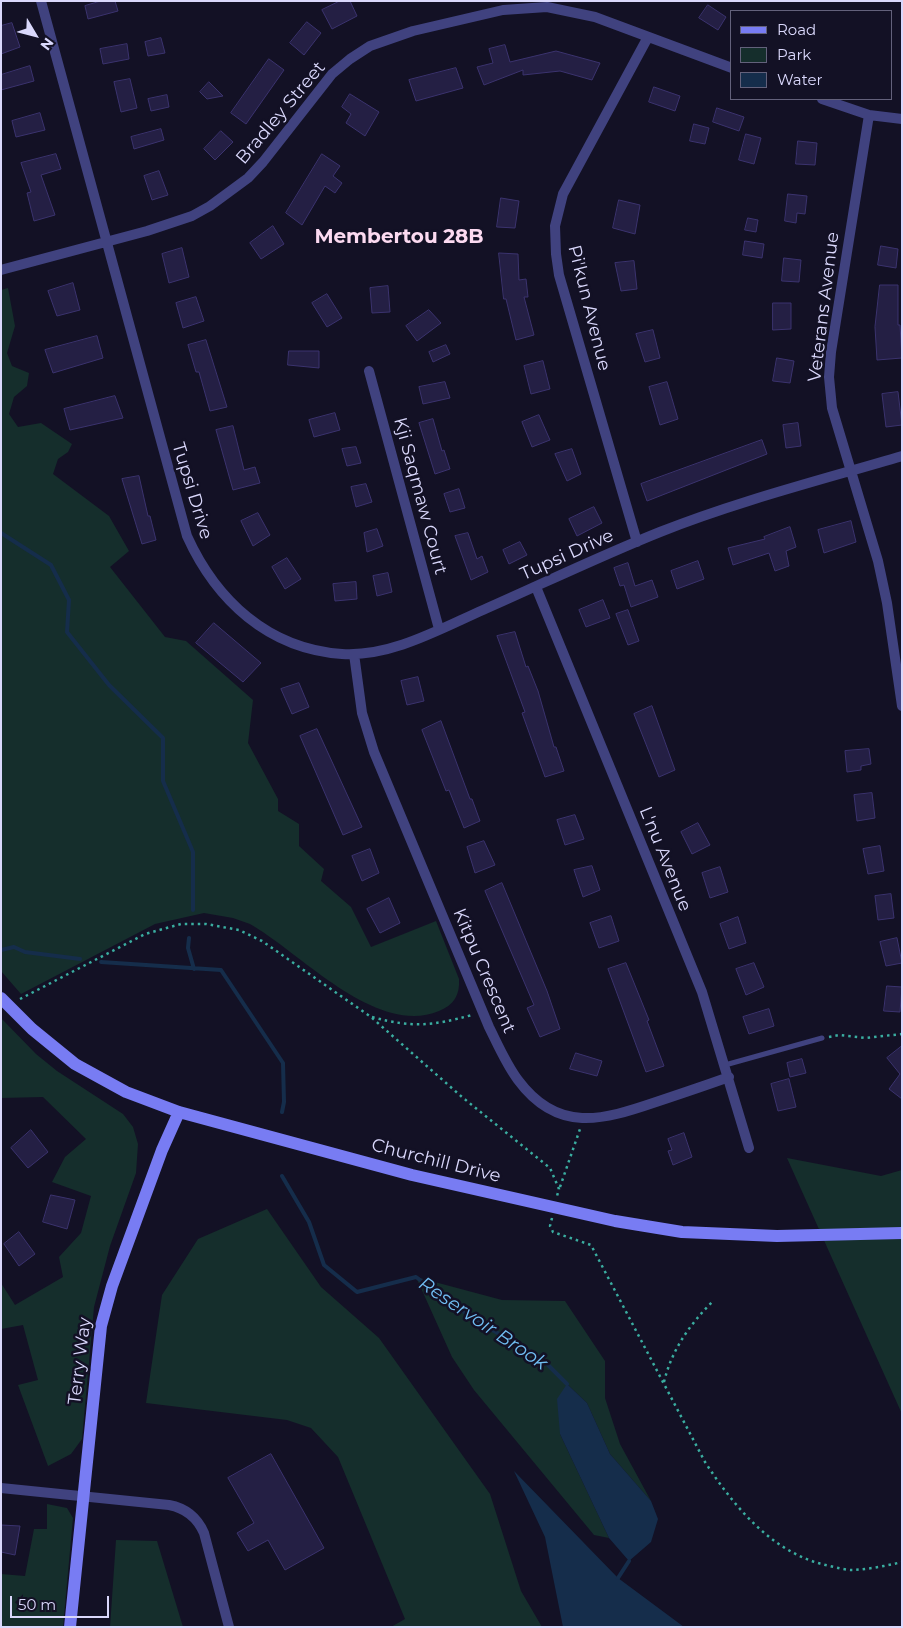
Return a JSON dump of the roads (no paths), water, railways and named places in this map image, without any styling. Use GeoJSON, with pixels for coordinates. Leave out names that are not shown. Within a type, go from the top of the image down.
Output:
{"type":"FeatureCollection","features":[{"type":"Feature","properties":{"kind":"main road","name":"Churchill Drive"},"geometry":{"type":"LineString","coordinates":[[1,998],[32,1029],[75,1064],[126,1092],[179,1112],[412,1175],[638,1226],[682,1232],[750,1235],[902,1233]]}},
{"type":"Feature","properties":{"kind":"main road","name":"Terry Way"},"geometry":{"type":"LineString","coordinates":[[70,1627],[98,1342],[105,1305],[162,1150],[179,1112]]}},
{"type":"Feature","properties":{"kind":"street","name":"Tupsi Drive"},"geometry":{"type":"LineString","coordinates":[[41,1],[187,536],[204,570],[234,606],[265,629],[309,647],[341,654],[354,654],[391,647],[439,629],[637,542],[704,516],[902,456]]}},
{"type":"Feature","properties":{"kind":"street","name":"Bradley Street"},"geometry":{"type":"LineString","coordinates":[[1,270],[147,231],[192,216],[228,195],[263,162],[332,74],[350,58],[370,46],[392,37],[503,10],[547,7],[595,17],[730,67]]}},
{"type":"Feature","properties":{"kind":"street","name":"Pi'kun Avenue"},"geometry":{"type":"LineString","coordinates":[[637,542],[559,274],[555,236],[557,214],[568,183],[648,37]]}},
{"type":"Feature","properties":{"kind":"street"},"geometry":{"type":"LineString","coordinates":[[825,100],[868,115],[902,119]]}},
{"type":"Feature","properties":{"kind":"street","name":"Veterans Avenue"},"geometry":{"type":"LineString","coordinates":[[868,115],[829,366],[830,397],[884,589],[902,706]]}},
{"type":"Feature","properties":{"kind":"street","name":"Kji Saqmaw Court"},"geometry":{"type":"LineString","coordinates":[[369,371],[439,629]]}},
{"type":"Feature","properties":{"kind":"street","name":"L'nu Avenue"},"geometry":{"type":"LineString","coordinates":[[536,587],[702,992],[749,1148]]}},
{"type":"Feature","properties":{"kind":"street","name":"Kitpu Crescent"},"geometry":{"type":"LineString","coordinates":[[354,654],[362,713],[374,752],[483,1012],[511,1069],[525,1089],[551,1108],[572,1117],[584,1119],[623,1113],[729,1077]]}},
{"type":"Feature","properties":{"kind":"street"},"geometry":{"type":"LineString","coordinates":[[1,1488],[169,1505],[182,1508],[192,1516],[204,1532],[229,1627]]}},
{"type":"Feature","properties":{"kind":"lane"},"geometry":{"type":"LineString","coordinates":[[725,1065],[822,1038]]}},
{"type":"Feature","properties":{"kind":"water"},"geometry":{"type":"Polygon","coordinates":[[[567,1384],[587,1403],[610,1454],[651,1501],[658,1519],[651,1542],[629,1561],[609,1538],[560,1434],[557,1399],[567,1384]]]}},
{"type":"Feature","properties":{"kind":"water"},"geometry":{"type":"Polygon","coordinates":[[[514,1471],[618,1578],[684,1627],[563,1627],[545,1537],[514,1471]]]}},
{"type":"Feature","properties":{"kind":"waterway"},"geometry":{"type":"LineString","coordinates":[[1,533],[51,565],[69,600],[67,632],[109,685],[163,738],[163,781],[193,852],[193,910]]}},
{"type":"Feature","properties":{"kind":"waterway"},"geometry":{"type":"LineString","coordinates":[[189,938],[188,948],[194,969]]}},
{"type":"Feature","properties":{"kind":"waterway","name":"Reservoir Brook"},"geometry":{"type":"LineString","coordinates":[[1,950],[14,947],[25,952],[80,959]]}},
{"type":"Feature","properties":{"kind":"waterway","name":"Reservoir Brook"},"geometry":{"type":"LineString","coordinates":[[101,962],[221,970],[283,1063],[284,1102],[282,1112]]}},
{"type":"Feature","properties":{"kind":"waterway","name":"Reservoir Brook"},"geometry":{"type":"LineString","coordinates":[[282,1176],[309,1222],[324,1265],[357,1292],[416,1277],[475,1320],[541,1358],[567,1384]]}},
{"type":"Feature","properties":{"kind":"waterway","name":"Reservoir Brook"},"geometry":{"type":"LineString","coordinates":[[618,1578],[629,1561]]}},
{"type":"Feature","properties":{"kind":"district","name":"Membertou 28B"},"geometry":{"type":"Point","coordinates":[399,237]}}]}
